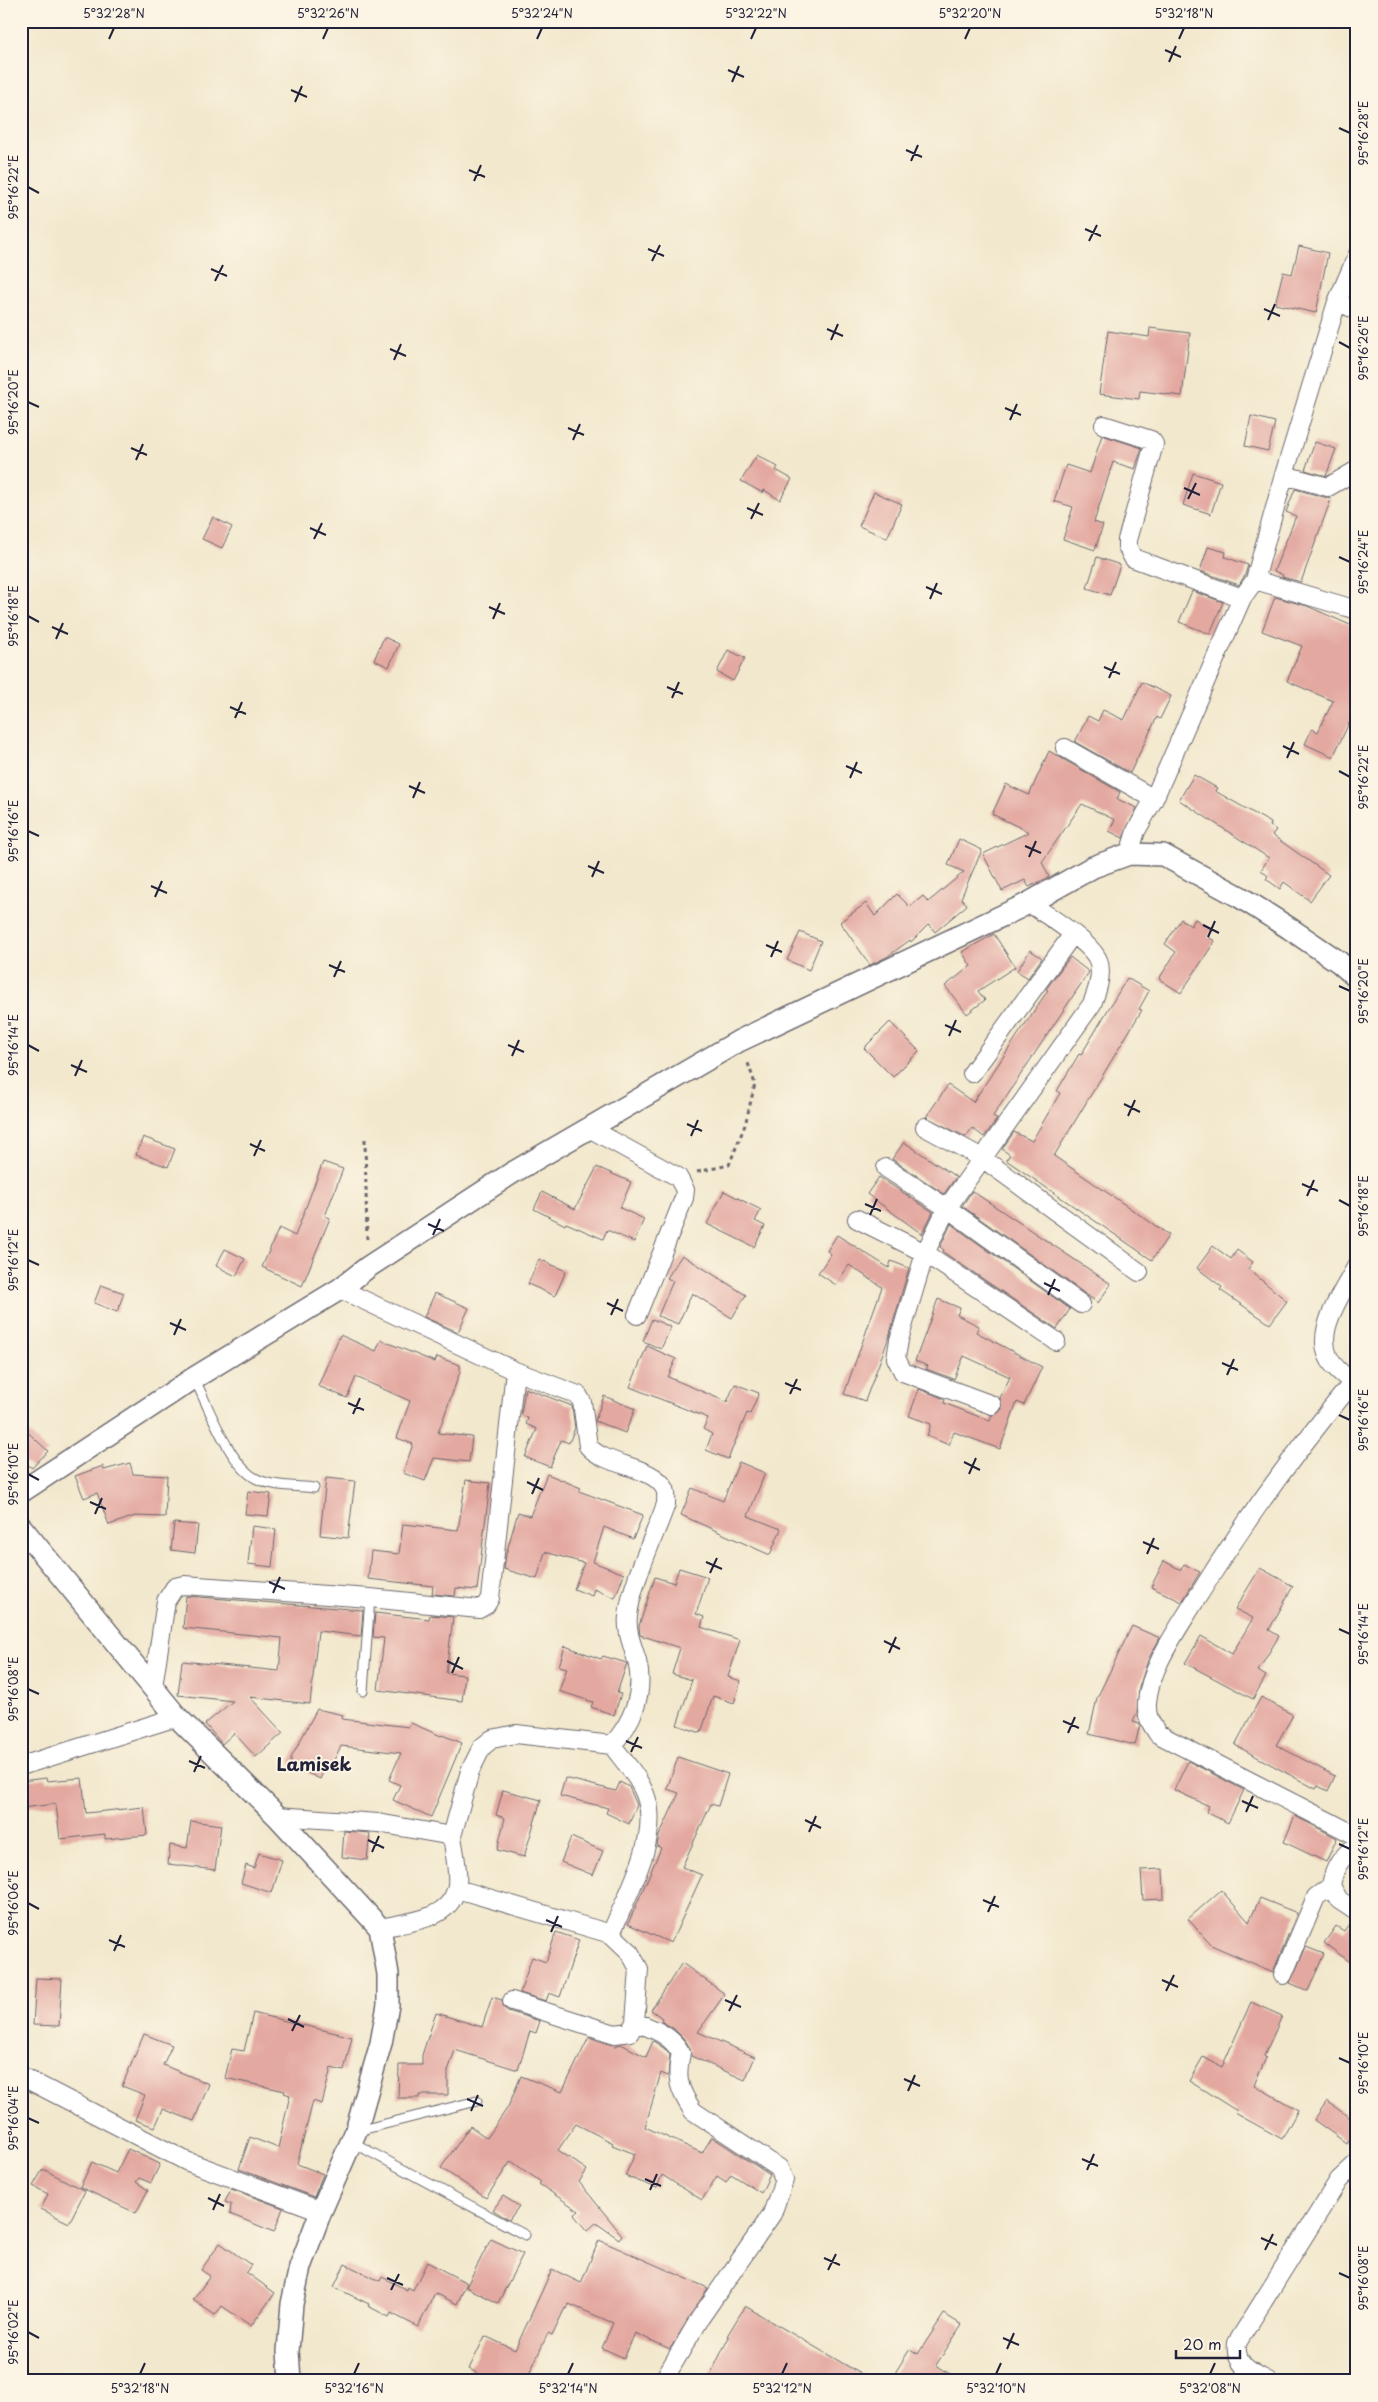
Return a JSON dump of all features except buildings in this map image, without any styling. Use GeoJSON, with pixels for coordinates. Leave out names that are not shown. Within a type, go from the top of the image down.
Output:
{"type":"FeatureCollection","features":[{"type":"Feature","properties":{"kind":"street"},"geometry":{"type":"LineString","coordinates":[[1129,854],[1136,831],[1154,799],[1242,598],[1255,580],[1284,475],[1337,302],[1357,256]]}},
{"type":"Feature","properties":{"kind":"street"},"geometry":{"type":"LineString","coordinates":[[1337,302],[1357,310]]}},
{"type":"Feature","properties":{"kind":"street"},"geometry":{"type":"LineString","coordinates":[[1104,425],[1151,440],[1154,444],[1127,540],[1127,546],[1133,558],[1242,598]]}},
{"type":"Feature","properties":{"kind":"street"},"geometry":{"type":"LineString","coordinates":[[1284,475],[1328,487],[1357,470]]}},
{"type":"Feature","properties":{"kind":"street"},"geometry":{"type":"LineString","coordinates":[[1255,580],[1357,610]]}},
{"type":"Feature","properties":{"kind":"street"},"geometry":{"type":"LineString","coordinates":[[1065,748],[1154,799]]}},
{"type":"Feature","properties":{"kind":"street"},"geometry":{"type":"LineString","coordinates":[[21,1492],[194,1378],[340,1289],[368,1268],[512,1173],[589,1128],[739,1041],[1029,903],[1093,867],[1129,854],[1163,855],[1240,897],[1339,962],[1357,978]]}},
{"type":"Feature","properties":{"kind":"street"},"geometry":{"type":"LineString","coordinates":[[992,1405],[904,1372],[896,1358],[899,1340],[925,1253],[946,1208],[1092,1004],[1100,982],[1099,962],[1095,954],[1073,934],[1029,903]]}},
{"type":"Feature","properties":{"kind":"street"},"geometry":{"type":"LineString","coordinates":[[972,1073],[1073,934]]}},
{"type":"Feature","properties":{"kind":"street"},"geometry":{"type":"LineString","coordinates":[[925,1127],[982,1158],[1138,1272]]}},
{"type":"Feature","properties":{"kind":"street"},"geometry":{"type":"LineString","coordinates":[[589,1128],[678,1177],[685,1190],[684,1198],[637,1315]]}},
{"type":"Feature","properties":{"kind":"street"},"geometry":{"type":"LineString","coordinates":[[886,1168],[946,1208],[1081,1304]]}},
{"type":"Feature","properties":{"kind":"street"},"geometry":{"type":"LineString","coordinates":[[857,1219],[925,1253],[1056,1341]]}},
{"type":"Feature","properties":{"kind":"street"},"geometry":{"type":"LineString","coordinates":[[1357,1266],[1324,1329],[1324,1348],[1328,1360],[1355,1383],[1307,1437],[1225,1552],[1160,1658],[1147,1702],[1148,1720],[1158,1734],[1357,1836]]}},
{"type":"Feature","properties":{"kind":"street"},"geometry":{"type":"LineString","coordinates":[[340,1289],[515,1371],[578,1396],[582,1402],[586,1440],[593,1452],[648,1474],[665,1489],[666,1504],[631,1599],[627,1617],[628,1635],[637,1663],[639,1682],[637,1699],[633,1715],[625,1730],[612,1745]]}},
{"type":"Feature","properties":{"kind":"street"},"geometry":{"type":"LineString","coordinates":[[153,1688],[166,1601],[175,1587],[184,1585],[370,1598],[479,1609],[488,1602],[515,1371]]}},
{"type":"Feature","properties":{"kind":"street"},"geometry":{"type":"LineString","coordinates":[[21,1527],[178,1717],[277,1816],[380,1928],[388,1974],[388,2005],[381,2043],[354,2137],[321,2211],[300,2267],[292,2304],[288,2351],[290,2381]]}},
{"type":"Feature","properties":{"kind":"street"},"geometry":{"type":"LineString","coordinates":[[21,1766],[178,1717]]}},
{"type":"Feature","properties":{"kind":"street"},"geometry":{"type":"LineString","coordinates":[[380,1928],[437,1915],[447,1908],[457,1889],[452,1836],[470,1771],[482,1747],[492,1739],[516,1734],[612,1745],[639,1782],[647,1799],[650,1820],[648,1843],[611,1934]]}},
{"type":"Feature","properties":{"kind":"street"},"geometry":{"type":"LineString","coordinates":[[277,1816],[378,1823],[452,1836]]}},
{"type":"Feature","properties":{"kind":"street"},"geometry":{"type":"LineString","coordinates":[[1284,1975],[1316,1897],[1331,1886],[1334,1872],[1340,1859],[1357,1845]]}},
{"type":"Feature","properties":{"kind":"street"},"geometry":{"type":"LineString","coordinates":[[1331,1886],[1339,1900],[1357,1912]]}},
{"type":"Feature","properties":{"kind":"street"},"geometry":{"type":"LineString","coordinates":[[457,1889],[611,1934],[629,1951],[639,1969],[635,2022],[630,2032],[615,2034],[512,2001]]}},
{"type":"Feature","properties":{"kind":"street"},"geometry":{"type":"LineString","coordinates":[[635,2022],[658,2030],[676,2043],[681,2053],[678,2078],[684,2097],[693,2111],[779,2168],[784,2180],[772,2214],[700,2318],[662,2381]]}},
{"type":"Feature","properties":{"kind":"street"},"geometry":{"type":"LineString","coordinates":[[21,2076],[186,2161],[321,2211]]}},
{"type":"Feature","properties":{"kind":"street"},"geometry":{"type":"LineString","coordinates":[[1268,2381],[1239,2362],[1235,2353],[1237,2343],[1338,2180],[1357,2163]]}},
{"type":"Feature","properties":{"kind":"lane"},"geometry":{"type":"LineString","coordinates":[[194,1378],[236,1463],[248,1474],[269,1484],[314,1488]]}},
{"type":"Feature","properties":{"kind":"lane"},"geometry":{"type":"LineString","coordinates":[[363,1691],[370,1598]]}},
{"type":"Feature","properties":{"kind":"lane"},"geometry":{"type":"LineString","coordinates":[[354,2137],[477,2101]]}},
{"type":"Feature","properties":{"kind":"lane"},"geometry":{"type":"LineString","coordinates":[[354,2137],[525,2235]]}},
{"type":"Feature","properties":{"kind":"path"},"geometry":{"type":"LineString","coordinates":[[678,1177],[730,1165],[745,1125],[755,1084],[739,1041]]}},
{"type":"Feature","properties":{"kind":"path"},"geometry":{"type":"LineString","coordinates":[[365,1139],[368,1268]]}},
{"type":"Feature","properties":{"kind":"district","name":"Lamisek"},"geometry":{"type":"Point","coordinates":[314,1765]}}]}
